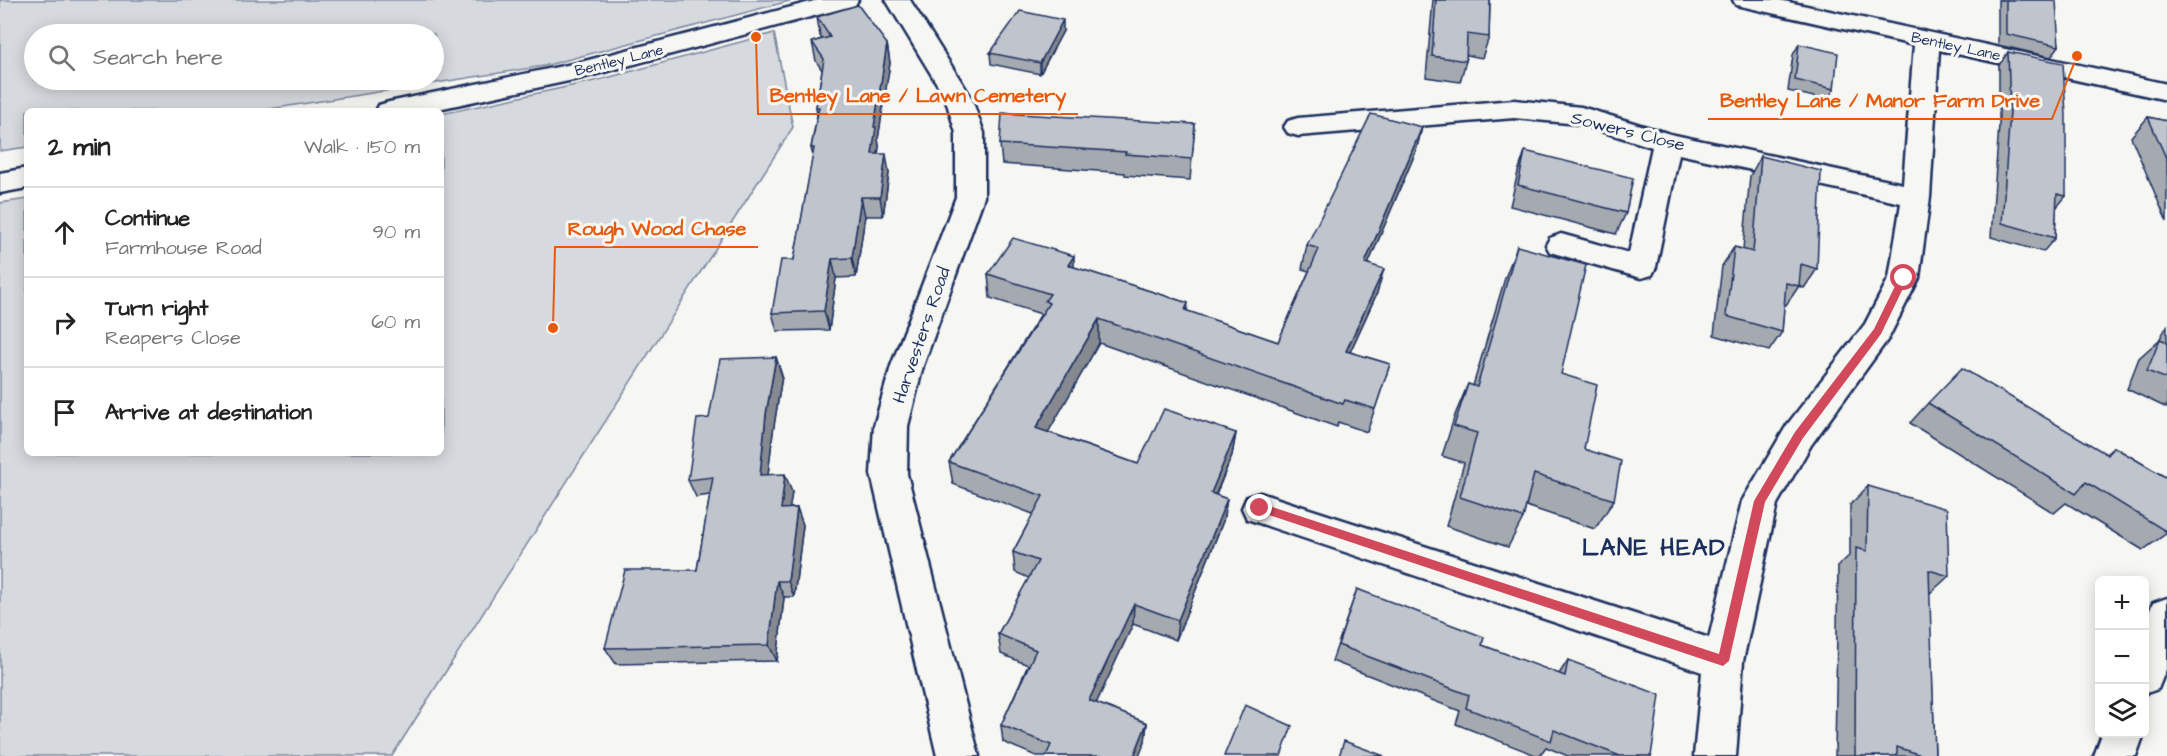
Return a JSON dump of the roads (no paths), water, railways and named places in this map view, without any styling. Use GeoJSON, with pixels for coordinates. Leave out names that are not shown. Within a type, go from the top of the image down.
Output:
{"type":"FeatureCollection","features":[{"type":"Feature","properties":{"kind":"street","name":"Bentley Lane"},"geometry":{"type":"LineString","coordinates":[[403,108],[578,71],[846,0]]}},
{"type":"Feature","properties":{"kind":"street","name":"Harvesters Road"},"geometry":{"type":"LineString","coordinates":[[898,0],[958,97],[970,133],[970,197],[907,366],[891,426],[889,474],[958,756]]}},
{"type":"Feature","properties":{"kind":"street","name":"Bentley Lane"},"geometry":{"type":"LineString","coordinates":[[1745,0],[2167,92]]}},
{"type":"Feature","properties":{"kind":"street"},"geometry":{"type":"LineString","coordinates":[[1715,756],[1723,661],[1760,501],[1799,435],[1877,331],[1904,278],[1916,197],[1926,40]]}},
{"type":"Feature","properties":{"kind":"street","name":"Sowers Close"},"geometry":{"type":"LineString","coordinates":[[1298,127],[1514,109],[1581,116],[1667,142],[1916,197]]}},
{"type":"Feature","properties":{"kind":"street"},"geometry":{"type":"LineString","coordinates":[[1561,245],[1641,267],[1667,142]]}},
{"type":"Feature","properties":{"kind":"street"},"geometry":{"type":"LineString","coordinates":[[0,183],[24,179]]}},
{"type":"Feature","properties":{"kind":"street"},"geometry":{"type":"LineString","coordinates":[[1260,508],[1723,661]]}},
{"type":"Feature","properties":{"kind":"street"},"geometry":{"type":"LineString","coordinates":[[2149,665],[2167,615]]}},
{"type":"Feature","properties":{"kind":"street"},"geometry":{"type":"LineString","coordinates":[[2115,756],[2122,738]]}},
{"type":"Feature","properties":{"kind":"place","name":"Bentley Lane / Lawn Cemetery"},"geometry":{"type":"Point","coordinates":[756,37]}},
{"type":"Feature","properties":{"kind":"place","name":"Bentley Lane / Manor Farm Drive"},"geometry":{"type":"Point","coordinates":[2077,56]}},
{"type":"Feature","properties":{"kind":"place","name":"Rough Wood Chase"},"geometry":{"type":"Point","coordinates":[553,328]}},
{"type":"Feature","properties":{"kind":"district","name":"LANE HEAD"},"geometry":{"type":"Point","coordinates":[1654,547]}}]}
